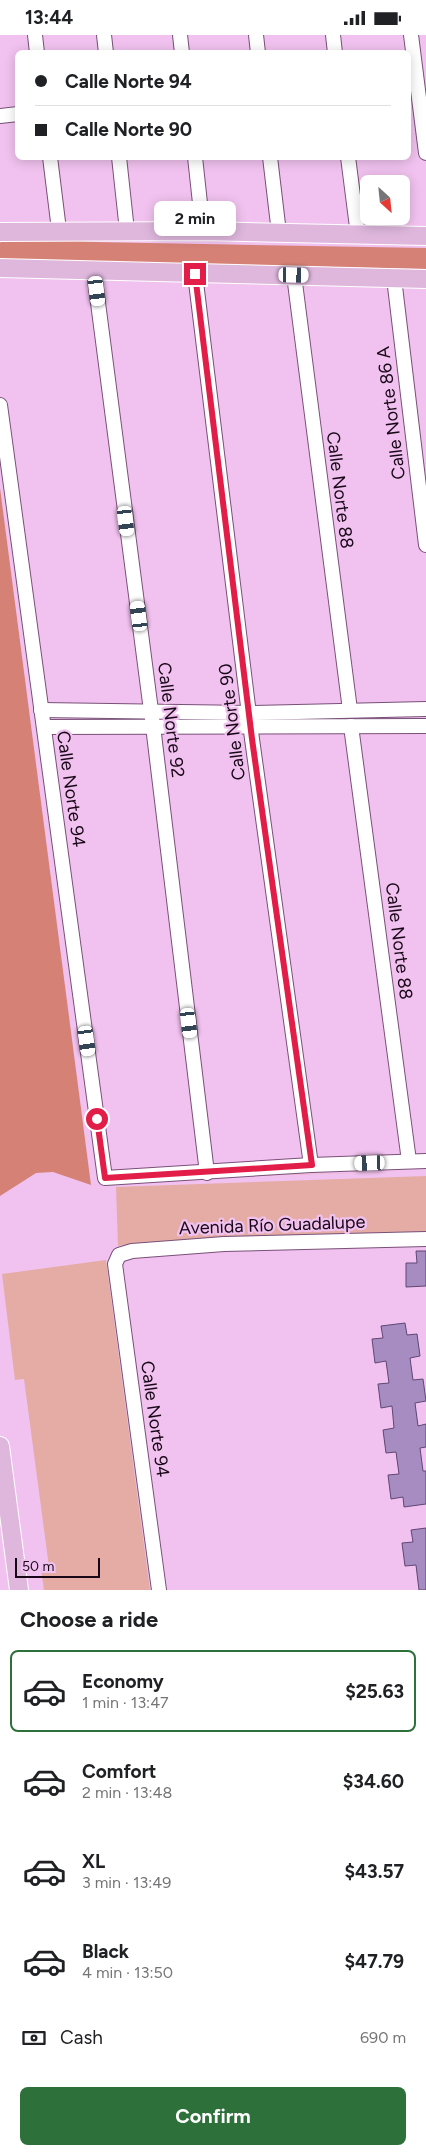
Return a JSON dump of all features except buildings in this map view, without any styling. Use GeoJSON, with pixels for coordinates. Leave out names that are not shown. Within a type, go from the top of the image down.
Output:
{"type":"FeatureCollection","features":[{"type":"Feature","properties":{"kind":"main road"},"geometry":{"type":"LineString","coordinates":[[0,232],[59,230],[203,231],[426,236]]}},
{"type":"Feature","properties":{"kind":"main road"},"geometry":{"type":"LineString","coordinates":[[0,268],[94,272],[426,279]]}},
{"type":"Feature","properties":{"kind":"main road"},"geometry":{"type":"LineString","coordinates":[[0,1446],[19,1590]]}},
{"type":"Feature","properties":{"kind":"street"},"geometry":{"type":"LineString","coordinates":[[35,35],[37,50]]}},
{"type":"Feature","properties":{"kind":"street"},"geometry":{"type":"LineString","coordinates":[[104,35],[106,50]]}},
{"type":"Feature","properties":{"kind":"street"},"geometry":{"type":"LineString","coordinates":[[180,35],[182,50]]}},
{"type":"Feature","properties":{"kind":"street"},"geometry":{"type":"LineString","coordinates":[[256,35],[258,50]]}},
{"type":"Feature","properties":{"kind":"street"},"geometry":{"type":"LineString","coordinates":[[333,35],[335,50]]}},
{"type":"Feature","properties":{"kind":"street"},"geometry":{"type":"LineString","coordinates":[[411,35],[417,66],[426,153]]}},
{"type":"Feature","properties":{"kind":"street"},"geometry":{"type":"LineString","coordinates":[[0,115],[15,114]]}},
{"type":"Feature","properties":{"kind":"street"},"geometry":{"type":"LineString","coordinates":[[50,160],[59,230]]}},
{"type":"Feature","properties":{"kind":"street"},"geometry":{"type":"LineString","coordinates":[[119,160],[127,231]]}},
{"type":"Feature","properties":{"kind":"street"},"geometry":{"type":"LineString","coordinates":[[195,160],[203,231]]}},
{"type":"Feature","properties":{"kind":"street"},"geometry":{"type":"LineString","coordinates":[[270,160],[279,233]]}},
{"type":"Feature","properties":{"kind":"street"},"geometry":{"type":"LineString","coordinates":[[348,160],[358,235]]}},
{"type":"Feature","properties":{"kind":"street","name":"Calle Norte 92"},"geometry":{"type":"LineString","coordinates":[[94,272],[153,726],[207,1173]]}},
{"type":"Feature","properties":{"kind":"street","name":"Calle Norte 90"},"geometry":{"type":"LineString","coordinates":[[195,274],[250,713],[312,1165]]}},
{"type":"Feature","properties":{"kind":"street","name":"Calle Norte 88"},"geometry":{"type":"LineString","coordinates":[[294,275],[350,710]]}},
{"type":"Feature","properties":{"kind":"street","name":"Calle Norte 86 A"},"geometry":{"type":"LineString","coordinates":[[394,278],[426,545]]}},
{"type":"Feature","properties":{"kind":"street","name":"Calle Norte 94"},"geometry":{"type":"LineString","coordinates":[[0,405],[105,1178],[207,1173]]}},
{"type":"Feature","properties":{"kind":"street"},"geometry":{"type":"LineString","coordinates":[[41,710],[250,713],[426,709]]}},
{"type":"Feature","properties":{"kind":"street","name":"Calle Norte 88"},"geometry":{"type":"LineString","coordinates":[[352,726],[409,1161]]}},
{"type":"Feature","properties":{"kind":"street"},"geometry":{"type":"LineString","coordinates":[[44,727],[426,726]]}},
{"type":"Feature","properties":{"kind":"street"},"geometry":{"type":"LineString","coordinates":[[207,1173],[312,1165],[426,1161]]}},
{"type":"Feature","properties":{"kind":"street","name":"Avenida Río Guadalupe"},"geometry":{"type":"LineString","coordinates":[[119,1255],[132,1251],[224,1244],[426,1239]]}},
{"type":"Feature","properties":{"kind":"street","name":"Calle Norte 94"},"geometry":{"type":"LineString","coordinates":[[119,1255],[115,1265],[159,1590]]}},
{"type":"Feature","properties":{"kind":"shaded area"},"geometry":{"type":"Polygon","coordinates":[[[50,239],[95,242],[426,248],[426,269],[0,260],[0,243],[2,240],[50,239]]]}},
{"type":"Feature","properties":{"kind":"shaded area"},"geometry":{"type":"Polygon","coordinates":[[[0,488],[91,1185],[53,1172],[36,1173],[0,1196],[0,488]]]}},
{"type":"Feature","properties":{"kind":"shaded area"},"geometry":{"type":"Polygon","coordinates":[[[426,1171],[104,1180],[104,1179],[426,1171]]]}},
{"type":"Feature","properties":{"kind":"shaded area"},"geometry":{"type":"Polygon","coordinates":[[[426,1176],[426,1244],[125,1252],[124,1245],[118,1246],[116,1187],[426,1176]]]}},
{"type":"Feature","properties":{"kind":"shaded area"},"geometry":{"type":"Polygon","coordinates":[[[106,1260],[150,1590],[44,1590],[41,1569],[49,1567],[24,1379],[15,1380],[2,1274],[106,1260]]]}},
{"type":"Feature","properties":{"kind":"route"},"geometry":{"type":"LineString","coordinates":[[97,1119],[105,1178],[312,1165],[252,739],[195,274]]}}]}
